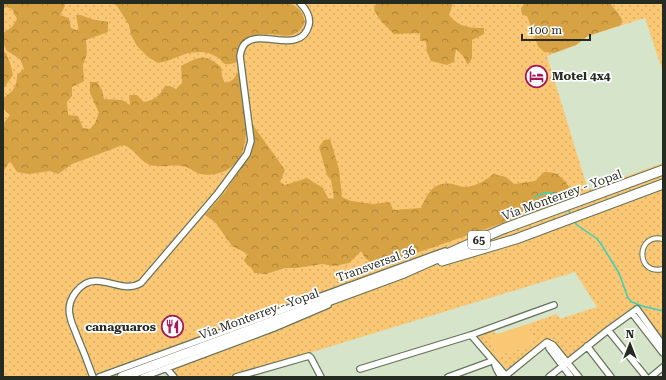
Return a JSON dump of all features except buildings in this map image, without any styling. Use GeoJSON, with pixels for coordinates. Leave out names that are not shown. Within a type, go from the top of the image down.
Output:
{"type":"FeatureCollection","features":[{"type":"Feature","properties":{"kind":"highway","name":"Vía Monterrey - Yopal"},"geometry":{"type":"LineString","coordinates":[[122,377],[367,287],[503,229],[663,170]]}},
{"type":"Feature","properties":{"kind":"highway","name":"Vía Monterrey - Yopal"},"geometry":{"type":"LineString","coordinates":[[404,272],[516,239],[663,184]]}},
{"type":"Feature","properties":{"kind":"street"},"geometry":{"type":"LineString","coordinates":[[93,377],[69,315],[73,296],[78,289],[90,282],[97,281],[126,287],[141,284],[218,193],[247,154],[251,140],[240,56],[242,48],[247,42],[255,39],[291,40],[302,36],[309,23],[307,10],[300,3]]}},
{"type":"Feature","properties":{"kind":"street","name":"Transversal 36"},"geometry":{"type":"LineString","coordinates":[[99,377],[503,229]]}},
{"type":"Feature","properties":{"kind":"street"},"geometry":{"type":"LineString","coordinates":[[663,234],[648,241],[642,252],[644,261],[649,268],[663,270]]}},
{"type":"Feature","properties":{"kind":"street"},"geometry":{"type":"LineString","coordinates":[[654,238],[663,239]]}},
{"type":"Feature","properties":{"kind":"street","name":"Transversal 36"},"geometry":{"type":"LineString","coordinates":[[143,377],[302,318],[367,287]]}},
{"type":"Feature","properties":{"kind":"street"},"geometry":{"type":"LineString","coordinates":[[360,369],[471,335],[554,305]]}},
{"type":"Feature","properties":{"kind":"street"},"geometry":{"type":"LineString","coordinates":[[549,377],[587,346],[635,311]]}},
{"type":"Feature","properties":{"kind":"street"},"geometry":{"type":"LineString","coordinates":[[635,311],[663,344]]}},
{"type":"Feature","properties":{"kind":"street"},"geometry":{"type":"LineString","coordinates":[[635,311],[663,354]]}},
{"type":"Feature","properties":{"kind":"street"},"geometry":{"type":"LineString","coordinates":[[608,330],[646,377]]}},
{"type":"Feature","properties":{"kind":"street"},"geometry":{"type":"LineString","coordinates":[[471,335],[505,377],[547,342],[549,344],[549,348],[579,377]]}},
{"type":"Feature","properties":{"kind":"street"},"geometry":{"type":"LineString","coordinates":[[587,346],[611,377]]}},
{"type":"Feature","properties":{"kind":"street"},"geometry":{"type":"LineString","coordinates":[[236,377],[247,375],[305,356],[311,358],[321,377]]}},
{"type":"Feature","properties":{"kind":"street"},"geometry":{"type":"LineString","coordinates":[[448,377],[494,363]]}},
{"type":"Feature","properties":{"kind":"street"},"geometry":{"type":"LineString","coordinates":[[565,364],[571,377]]}},
{"type":"Feature","properties":{"kind":"street"},"geometry":{"type":"LineString","coordinates":[[651,377],[663,367]]}},
{"type":"Feature","properties":{"kind":"street"},"geometry":{"type":"LineString","coordinates":[[167,369],[174,377]]}},
{"type":"Feature","properties":{"kind":"street"},"geometry":{"type":"LineString","coordinates":[[161,371],[166,377]]}},
{"type":"Feature","properties":{"kind":"street"},"geometry":{"type":"LineString","coordinates":[[466,371],[470,377]]}},
{"type":"Feature","properties":{"kind":"shaded area"},"geometry":{"type":"Polygon","coordinates":[[[3,3],[663,3],[663,72],[645,18],[588,36],[576,45],[547,56],[588,190],[663,163],[663,349],[633,310],[568,359],[552,339],[549,339],[508,371],[481,343],[479,340],[479,334],[493,329],[496,334],[490,336],[496,356],[534,345],[528,324],[557,314],[560,319],[597,307],[575,272],[230,377],[179,377],[166,361],[122,377],[3,377],[3,3]]]}},
{"type":"Feature","properties":{"kind":"shaded area"},"geometry":{"type":"Polygon","coordinates":[[[528,324],[534,345],[496,356],[490,336],[528,324]]]}},
{"type":"Feature","properties":{"kind":"green space"},"geometry":{"type":"Polygon","coordinates":[[[3,3],[64,3],[65,6],[60,15],[69,18],[71,28],[79,31],[76,15],[108,22],[108,32],[86,40],[87,54],[83,65],[84,81],[72,87],[72,96],[67,102],[68,115],[78,116],[83,128],[90,129],[95,123],[99,113],[90,93],[90,82],[97,82],[102,90],[104,99],[122,100],[130,105],[129,95],[137,95],[144,102],[157,97],[165,86],[170,86],[176,89],[182,83],[181,66],[197,58],[210,59],[221,67],[222,77],[225,83],[233,79],[237,72],[241,82],[246,117],[245,142],[242,153],[236,162],[227,170],[206,175],[183,166],[150,165],[123,145],[72,164],[58,174],[50,171],[29,174],[17,172],[10,161],[3,172],[3,124],[10,115],[3,108],[3,98],[14,89],[17,75],[24,69],[20,59],[7,51],[3,43],[3,33],[12,27],[17,19],[12,9],[6,7],[3,9],[3,3]]]}},
{"type":"Feature","properties":{"kind":"green space"},"geometry":{"type":"Polygon","coordinates":[[[112,3],[289,3],[300,10],[305,22],[297,33],[292,35],[286,36],[263,34],[251,37],[242,44],[237,62],[225,64],[213,55],[194,52],[158,63],[148,57],[137,46],[131,35],[129,25],[117,6],[112,3]]]}},
{"type":"Feature","properties":{"kind":"green space"},"geometry":{"type":"Polygon","coordinates":[[[376,3],[453,3],[449,15],[453,19],[465,26],[484,28],[484,34],[472,40],[472,58],[468,65],[463,56],[456,49],[454,62],[447,65],[431,61],[427,52],[426,41],[420,41],[420,33],[394,34],[381,21],[374,10],[376,3]]]}},
{"type":"Feature","properties":{"kind":"green space"},"geometry":{"type":"Polygon","coordinates":[[[525,3],[610,3],[622,19],[621,25],[588,36],[576,45],[554,53],[544,52],[538,46],[527,16],[522,15],[521,8],[525,3]]]}},
{"type":"Feature","properties":{"kind":"green space"},"geometry":{"type":"Polygon","coordinates":[[[3,50],[11,65],[13,75],[3,89],[3,50]]]}},
{"type":"Feature","properties":{"kind":"green space"},"geometry":{"type":"Polygon","coordinates":[[[253,125],[285,170],[280,182],[285,185],[307,178],[323,188],[328,198],[334,199],[331,180],[327,175],[319,147],[324,140],[330,139],[339,169],[342,197],[351,201],[373,204],[390,202],[393,210],[421,208],[432,189],[441,184],[453,184],[462,187],[469,187],[480,183],[493,174],[506,177],[514,184],[535,181],[544,172],[554,173],[561,177],[569,187],[574,198],[383,264],[373,264],[365,258],[361,251],[349,263],[334,266],[322,264],[285,268],[266,274],[254,273],[244,260],[248,254],[232,246],[215,222],[205,215],[225,192],[252,150],[254,142],[253,125]]]}},
{"type":"Feature","properties":{"kind":"waterway"},"geometry":{"type":"LineString","coordinates":[[535,197],[545,193],[556,194],[565,203]]}},
{"type":"Feature","properties":{"kind":"waterway"},"geometry":{"type":"LineString","coordinates":[[567,208],[571,215]]}},
{"type":"Feature","properties":{"kind":"waterway"},"geometry":{"type":"LineString","coordinates":[[574,221],[577,225],[596,238],[601,244],[619,273],[628,298],[632,302],[642,306],[663,311]]}},
{"type":"Feature","properties":{"kind":"place","name":"Motel 4x4"},"geometry":{"type":"Point","coordinates":[537,76]}},
{"type":"Feature","properties":{"kind":"place","name":"canaguaros"},"geometry":{"type":"Point","coordinates":[172,327]}}]}
